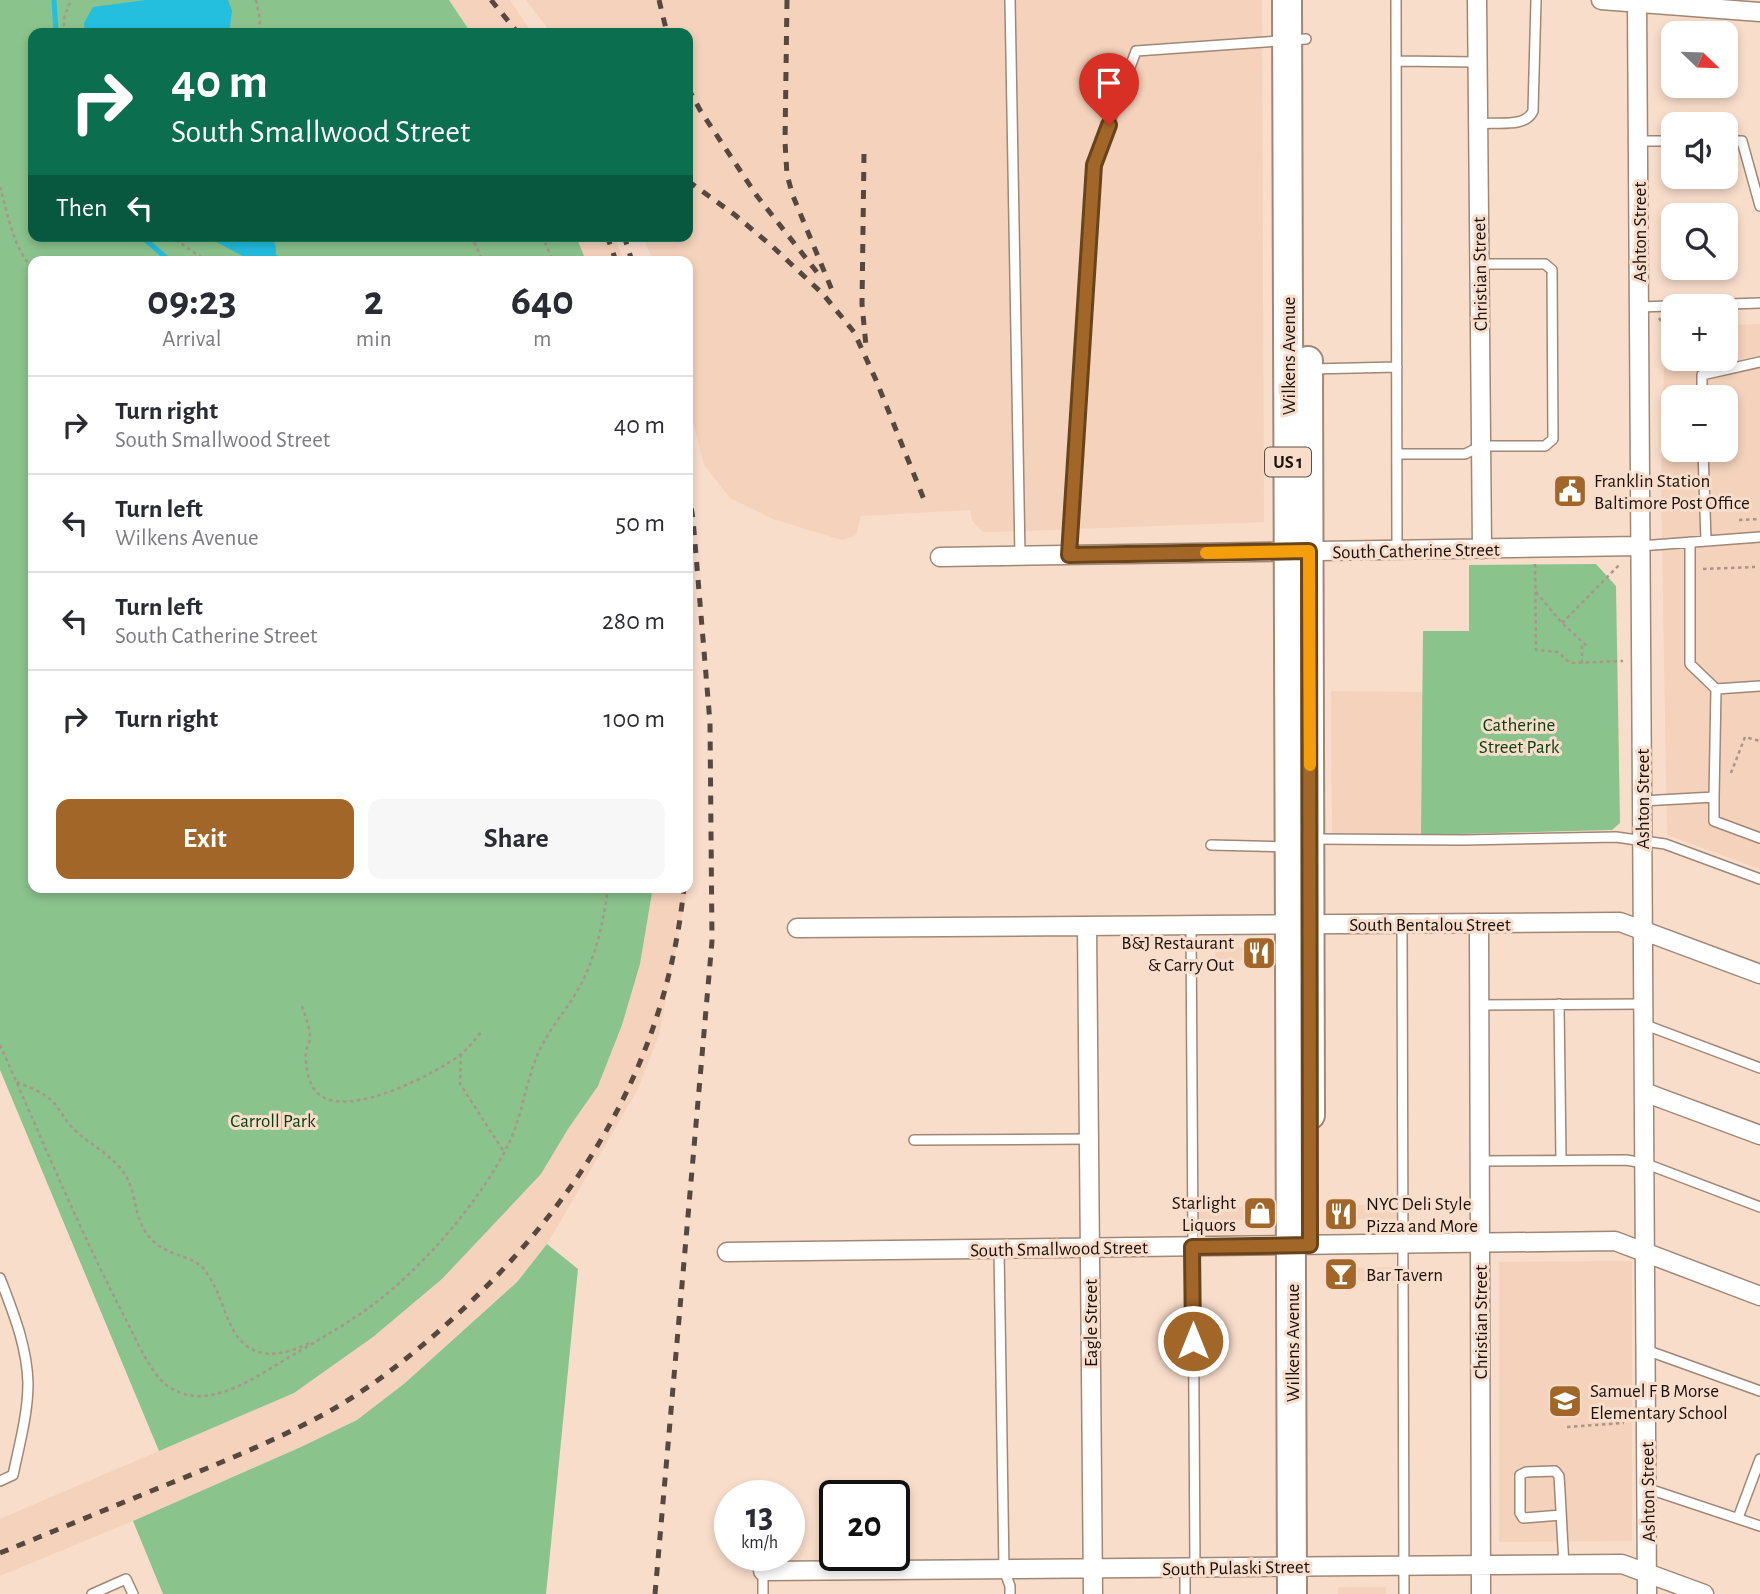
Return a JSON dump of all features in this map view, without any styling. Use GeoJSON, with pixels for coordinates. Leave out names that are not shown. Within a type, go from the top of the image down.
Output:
{"type":"FeatureCollection","features":[{"type":"Feature","properties":{"kind":"main road","name":"Wilkens Avenue"},"geometry":{"type":"LineString","coordinates":[[1287,0],[1297,39],[1308,369],[1299,552]]}},
{"type":"Feature","properties":{"kind":"main road","name":"Wilkens Avenue"},"geometry":{"type":"LineString","coordinates":[[1306,0],[1297,39],[1302,1565],[1311,1594]]}},
{"type":"Feature","properties":{"kind":"main road","name":"Wilkens Avenue"},"geometry":{"type":"LineString","coordinates":[[1292,1594],[1302,1565]]}},
{"type":"Feature","properties":{"kind":"street","name":"Christian Street"},"geometry":{"type":"LineString","coordinates":[[1476,0],[1482,549]]}},
{"type":"Feature","properties":{"kind":"street"},"geometry":{"type":"LineString","coordinates":[[1601,0],[1760,12]]}},
{"type":"Feature","properties":{"kind":"street","name":"Ashton Street"},"geometry":{"type":"LineString","coordinates":[[1637,4],[1647,1594]]}},
{"type":"Feature","properties":{"kind":"street","name":"South Catherine Street"},"geometry":{"type":"LineString","coordinates":[[940,557],[1640,546]]}},
{"type":"Feature","properties":{"kind":"street","name":"South Bentalou Street"},"geometry":{"type":"LineString","coordinates":[[797,928],[1620,922],[1760,974]]}},
{"type":"Feature","properties":{"kind":"street","name":"Christian Street"},"geometry":{"type":"LineString","coordinates":[[1479,923],[1481,1594]]}},
{"type":"Feature","properties":{"kind":"street","name":"Eagle Street"},"geometry":{"type":"LineString","coordinates":[[1087,926],[1093,1594]]}},
{"type":"Feature","properties":{"kind":"street"},"geometry":{"type":"LineString","coordinates":[[1644,1092],[1760,1135]]}},
{"type":"Feature","properties":{"kind":"street","name":"South Smallwood Street"},"geometry":{"type":"LineString","coordinates":[[727,1252],[1615,1241],[1760,1296]]}},
{"type":"Feature","properties":{"kind":"street","name":"South Pulaski Street"},"geometry":{"type":"LineString","coordinates":[[805,1571],[1622,1564],[1704,1594]]}},
{"type":"Feature","properties":{"kind":"lane"},"geometry":{"type":"LineString","coordinates":[[1010,0],[1020,556]]}},
{"type":"Feature","properties":{"kind":"lane"},"geometry":{"type":"LineString","coordinates":[[1396,0],[1397,550]]}},
{"type":"Feature","properties":{"kind":"lane"},"geometry":{"type":"LineString","coordinates":[[1478,124],[1523,121],[1530,118],[1534,111],[1536,0]]}},
{"type":"Feature","properties":{"kind":"lane"},"geometry":{"type":"LineString","coordinates":[[1069,555],[1094,165],[1136,51],[1297,39]]}},
{"type":"Feature","properties":{"kind":"lane"},"geometry":{"type":"LineString","coordinates":[[1396,61],[1477,62]]}},
{"type":"Feature","properties":{"kind":"lane"},"geometry":{"type":"LineString","coordinates":[[1638,141],[1661,141]]}},
{"type":"Feature","properties":{"kind":"lane"},"geometry":{"type":"LineString","coordinates":[[1738,141],[1742,141],[1760,206]]}},
{"type":"Feature","properties":{"kind":"lane"},"geometry":{"type":"LineString","coordinates":[[1398,454],[1465,454],[1481,446],[1545,446],[1553,439],[1552,270],[1545,264],[1479,264]]}},
{"type":"Feature","properties":{"kind":"lane"},"geometry":{"type":"LineString","coordinates":[[1639,307],[1760,303]]}},
{"type":"Feature","properties":{"kind":"lane"},"geometry":{"type":"LineString","coordinates":[[1702,385],[1702,375],[1760,362]]}},
{"type":"Feature","properties":{"kind":"lane"},"geometry":{"type":"LineString","coordinates":[[1308,369],[1397,367]]}},
{"type":"Feature","properties":{"kind":"lane"},"geometry":{"type":"LineString","coordinates":[[1703,462],[1706,541]]}},
{"type":"Feature","properties":{"kind":"lane"},"geometry":{"type":"LineString","coordinates":[[1640,546],[1760,537]]}},
{"type":"Feature","properties":{"kind":"lane"},"geometry":{"type":"LineString","coordinates":[[1690,542],[1690,664],[1716,690],[1714,821],[1760,838]]}},
{"type":"Feature","properties":{"kind":"lane"},"geometry":{"type":"LineString","coordinates":[[1716,690],[1760,686]]}},
{"type":"Feature","properties":{"kind":"lane"},"geometry":{"type":"LineString","coordinates":[[1642,801],[1714,797]]}},
{"type":"Feature","properties":{"kind":"lane"},"geometry":{"type":"LineString","coordinates":[[1211,845],[1616,837],[1665,844],[1760,879]]}},
{"type":"Feature","properties":{"kind":"lane"},"geometry":{"type":"LineString","coordinates":[[1402,924],[1404,1594]]}},
{"type":"Feature","properties":{"kind":"lane"},"geometry":{"type":"LineString","coordinates":[[1185,1594],[1190,1568],[1191,925]]}},
{"type":"Feature","properties":{"kind":"lane"},"geometry":{"type":"LineString","coordinates":[[1559,1004],[1561,1159]]}},
{"type":"Feature","properties":{"kind":"lane"},"geometry":{"type":"LineString","coordinates":[[1479,1005],[1643,1004]]}},
{"type":"Feature","properties":{"kind":"lane"},"geometry":{"type":"LineString","coordinates":[[1643,1024],[1760,1068]]}},
{"type":"Feature","properties":{"kind":"lane"},"geometry":{"type":"LineString","coordinates":[[914,1140],[1089,1139]]}},
{"type":"Feature","properties":{"kind":"lane"},"geometry":{"type":"LineString","coordinates":[[1479,1161],[1626,1160],[1644,1163],[1760,1207]]}},
{"type":"Feature","properties":{"kind":"lane"},"geometry":{"type":"LineString","coordinates":[[999,1249],[1004,1570],[1010,1594]]}},
{"type":"Feature","properties":{"kind":"lane"},"geometry":{"type":"LineString","coordinates":[[0,1278],[19,1326],[28,1384],[13,1475],[0,1481]]}},
{"type":"Feature","properties":{"kind":"lane"},"geometry":{"type":"LineString","coordinates":[[1646,1350],[1760,1391]]}},
{"type":"Feature","properties":{"kind":"lane"},"geometry":{"type":"LineString","coordinates":[[1738,1518],[1760,1459]]}},
{"type":"Feature","properties":{"kind":"lane"},"geometry":{"type":"LineString","coordinates":[[1561,1515],[1523,1518],[1520,1513],[1520,1475],[1555,1471],[1559,1476],[1564,1564]]}},
{"type":"Feature","properties":{"kind":"lane"},"geometry":{"type":"LineString","coordinates":[[1646,1488],[1760,1526]]}},
{"type":"Feature","properties":{"kind":"lane"},"geometry":{"type":"LineString","coordinates":[[763,1571],[763,1594]]}},
{"type":"Feature","properties":{"kind":"lane"},"geometry":{"type":"LineString","coordinates":[[92,1594],[126,1579],[133,1594]]}},
{"type":"Feature","properties":{"kind":"path"},"geometry":{"type":"LineString","coordinates":[[64,28],[64,18],[71,0]]}},
{"type":"Feature","properties":{"kind":"path"},"geometry":{"type":"LineString","coordinates":[[256,0],[260,28]]}},
{"type":"Feature","properties":{"kind":"path"},"geometry":{"type":"LineString","coordinates":[[0,187],[19,247],[28,261]]}},
{"type":"Feature","properties":{"kind":"path"},"geometry":{"type":"LineString","coordinates":[[179,242],[200,256]]}},
{"type":"Feature","properties":{"kind":"path"},"geometry":{"type":"LineString","coordinates":[[1739,520],[1760,519]]}},
{"type":"Feature","properties":{"kind":"path"},"geometry":{"type":"LineString","coordinates":[[1535,561],[1536,650],[1558,652],[1567,663],[1624,661]]}},
{"type":"Feature","properties":{"kind":"path"},"geometry":{"type":"LineString","coordinates":[[1562,622],[1622,562]]}},
{"type":"Feature","properties":{"kind":"path"},"geometry":{"type":"LineString","coordinates":[[1700,570],[1755,568]]}},
{"type":"Feature","properties":{"kind":"path"},"geometry":{"type":"LineString","coordinates":[[1535,589],[1540,599],[1589,649]]}},
{"type":"Feature","properties":{"kind":"path"},"geometry":{"type":"LineString","coordinates":[[1582,642],[1582,663]]}},
{"type":"Feature","properties":{"kind":"path"},"geometry":{"type":"LineString","coordinates":[[1731,773],[1745,737],[1760,741]]}},
{"type":"Feature","properties":{"kind":"path"},"geometry":{"type":"LineString","coordinates":[[17,1082],[46,1096],[59,1107],[79,1135],[113,1160],[127,1178],[136,1214],[145,1231],[164,1249],[201,1266],[220,1297],[237,1337],[260,1351],[274,1355],[290,1352],[332,1333],[376,1303],[421,1262],[480,1191],[510,1141],[541,1046],[584,979],[599,941],[607,893]]}},
{"type":"Feature","properties":{"kind":"path"},"geometry":{"type":"LineString","coordinates":[[302,1006],[310,1040],[306,1051],[308,1073],[313,1088],[321,1097],[333,1102],[392,1091],[461,1054],[482,1031]]}},
{"type":"Feature","properties":{"kind":"path"},"geometry":{"type":"LineString","coordinates":[[0,1045],[98,1266],[141,1349],[163,1383],[185,1396],[209,1397],[238,1386],[324,1336]]}},
{"type":"Feature","properties":{"kind":"path"},"geometry":{"type":"LineString","coordinates":[[461,1054],[460,1084],[504,1152]]}},
{"type":"Feature","properties":{"kind":"path"},"geometry":{"type":"LineString","coordinates":[[1567,1427],[1625,1423]]}},
{"type":"Feature","properties":{"kind":"shaded area"},"geometry":{"type":"Polygon","coordinates":[[[449,0],[510,0],[529,28],[468,28],[449,0]]]}},
{"type":"Feature","properties":{"kind":"shaded area"},"geometry":{"type":"Polygon","coordinates":[[[526,0],[1262,0],[1264,522],[983,532],[972,521],[970,510],[861,516],[856,535],[842,540],[773,519],[730,498],[704,465],[693,422],[693,256],[651,256],[645,242],[693,242],[693,28],[547,28],[526,0]]]}},
{"type":"Feature","properties":{"kind":"shaded area"},"geometry":{"type":"Polygon","coordinates":[[[578,242],[616,242],[622,256],[584,256],[578,242]]]}},
{"type":"Feature","properties":{"kind":"shaded area"},"geometry":{"type":"Polygon","coordinates":[[[1760,324],[1760,869],[1667,835],[1662,462],[1738,462],[1738,385],[1663,385],[1664,371],[1738,371],[1738,325],[1760,324]]]}},
{"type":"Feature","properties":{"kind":"shaded area"},"geometry":{"type":"Polygon","coordinates":[[[1331,691],[1423,692],[1421,835],[1332,836],[1331,691]]]}},
{"type":"Feature","properties":{"kind":"shaded area"},"geometry":{"type":"Polygon","coordinates":[[[652,893],[687,893],[659,1035],[637,1091],[547,1244],[517,1281],[405,1383],[357,1420],[133,1521],[0,1576],[0,1519],[294,1393],[373,1337],[442,1279],[541,1174],[598,1086],[622,1025],[640,964],[652,893]]]}},
{"type":"Feature","properties":{"kind":"shaded area"},"geometry":{"type":"Polygon","coordinates":[[[1263,947],[1263,960],[1215,961],[1216,948],[1263,947]]]}},
{"type":"Feature","properties":{"kind":"shaded area"},"geometry":{"type":"Polygon","coordinates":[[[1336,1205],[1399,1205],[1400,1219],[1337,1219],[1336,1205]]]}},
{"type":"Feature","properties":{"kind":"shaded area"},"geometry":{"type":"Polygon","coordinates":[[[1194,1207],[1264,1207],[1264,1220],[1194,1220],[1194,1207]]]}},
{"type":"Feature","properties":{"kind":"shaded area","name":"Samuel F B Morse Elementary School"},"geometry":{"type":"Polygon","coordinates":[[[1632,1261],[1632,1541],[1499,1542],[1499,1262],[1632,1261]]]}},
{"type":"Feature","properties":{"kind":"shaded area"},"geometry":{"type":"Polygon","coordinates":[[[1400,1267],[1400,1281],[1337,1281],[1337,1268],[1400,1267]]]}},
{"type":"Feature","properties":{"kind":"shaded area"},"geometry":{"type":"Polygon","coordinates":[[[1338,1587],[1386,1587],[1386,1594],[1338,1594],[1338,1587]]]}},
{"type":"Feature","properties":{"kind":"green space","name":"Carroll Park"},"geometry":{"type":"Polygon","coordinates":[[[0,0],[449,0],[468,28],[28,28],[28,242],[578,242],[584,256],[28,256],[28,893],[652,893],[640,964],[622,1025],[598,1086],[541,1174],[442,1279],[373,1337],[294,1393],[159,1451],[0,1070],[0,0]]]}},
{"type":"Feature","properties":{"kind":"green space","name":"Catherine Street Park"},"geometry":{"type":"Polygon","coordinates":[[[1596,564],[1616,586],[1620,823],[1612,830],[1421,835],[1423,631],[1469,631],[1469,565],[1596,564]]]}},
{"type":"Feature","properties":{"kind":"green space"},"geometry":{"type":"Polygon","coordinates":[[[547,1244],[578,1269],[546,1594],[163,1594],[133,1521],[357,1420],[405,1383],[517,1282],[547,1244]]]}},
{"type":"Feature","properties":{"kind":"water"},"geometry":{"type":"Polygon","coordinates":[[[146,0],[228,0],[232,11],[230,28],[84,28],[84,23],[93,7],[146,0]]]}},
{"type":"Feature","properties":{"kind":"water"},"geometry":{"type":"Polygon","coordinates":[[[216,242],[274,242],[275,245],[275,256],[243,256],[216,242]]]}},
{"type":"Feature","properties":{"kind":"waterway"},"geometry":{"type":"LineString","coordinates":[[54,0],[56,28]]}},
{"type":"Feature","properties":{"kind":"waterway"},"geometry":{"type":"LineString","coordinates":[[148,242],[164,256]]}},
{"type":"Feature","properties":{"kind":"railway"},"geometry":{"type":"LineString","coordinates":[[491,0],[514,28]]}},
{"type":"Feature","properties":{"kind":"railway"},"geometry":{"type":"LineString","coordinates":[[659,0],[666,28]]}},
{"type":"Feature","properties":{"kind":"railway"},"geometry":{"type":"LineString","coordinates":[[787,0],[787,175],[834,295]]}},
{"type":"Feature","properties":{"kind":"railway"},"geometry":{"type":"LineString","coordinates":[[693,97],[757,196],[820,276]]}},
{"type":"Feature","properties":{"kind":"railway"},"geometry":{"type":"LineString","coordinates":[[864,154],[862,304],[866,346]]}},
{"type":"Feature","properties":{"kind":"railway"},"geometry":{"type":"LineString","coordinates":[[693,185],[773,247],[823,294],[854,332],[925,502]]}},
{"type":"Feature","properties":{"kind":"railway"},"geometry":{"type":"LineString","coordinates":[[609,242],[614,256]]}},
{"type":"Feature","properties":{"kind":"railway"},"geometry":{"type":"LineString","coordinates":[[626,242],[630,256]]}},
{"type":"Feature","properties":{"kind":"railway"},"geometry":{"type":"LineString","coordinates":[[655,1594],[712,941],[710,723],[693,519]]}},
{"type":"Feature","properties":{"kind":"railway"},"geometry":{"type":"LineString","coordinates":[[0,1553],[232,1458],[311,1421],[381,1378],[460,1312],[505,1268],[545,1221],[581,1172],[612,1120],[638,1066],[659,1009],[675,949],[683,893]]}},
{"type":"Feature","properties":{"kind":"slow traffic"},"geometry":{"type":"LineString","coordinates":[[1206,553],[1309,551],[1310,765]]}},
{"type":"Feature","properties":{"kind":"place","name":"Franklin Station Baltimore Post Office"},"geometry":{"type":"Point","coordinates":[1570,491]}},
{"type":"Feature","properties":{"kind":"place","name":"B&J Restaurant & Carry Out"},"geometry":{"type":"Point","coordinates":[1259,953]}},
{"type":"Feature","properties":{"kind":"place","name":"Starlight Liquors"},"geometry":{"type":"Point","coordinates":[1260,1213]}},
{"type":"Feature","properties":{"kind":"place","name":"NYC Deli Style Pizza and More"},"geometry":{"type":"Point","coordinates":[1341,1214]}},
{"type":"Feature","properties":{"kind":"place","name":"Bar Tavern"},"geometry":{"type":"Point","coordinates":[1341,1274]}},
{"type":"Feature","properties":{"kind":"place","name":"Samuel F B Morse Elementary School"},"geometry":{"type":"Point","coordinates":[1565,1401]}},
{"type":"Feature","properties":{"kind":"route"},"geometry":{"type":"LineString","coordinates":[[1109,125],[1094,165],[1069,555],[1309,551],[1310,1245],[1192,1247],[1193,1341]]}}]}
